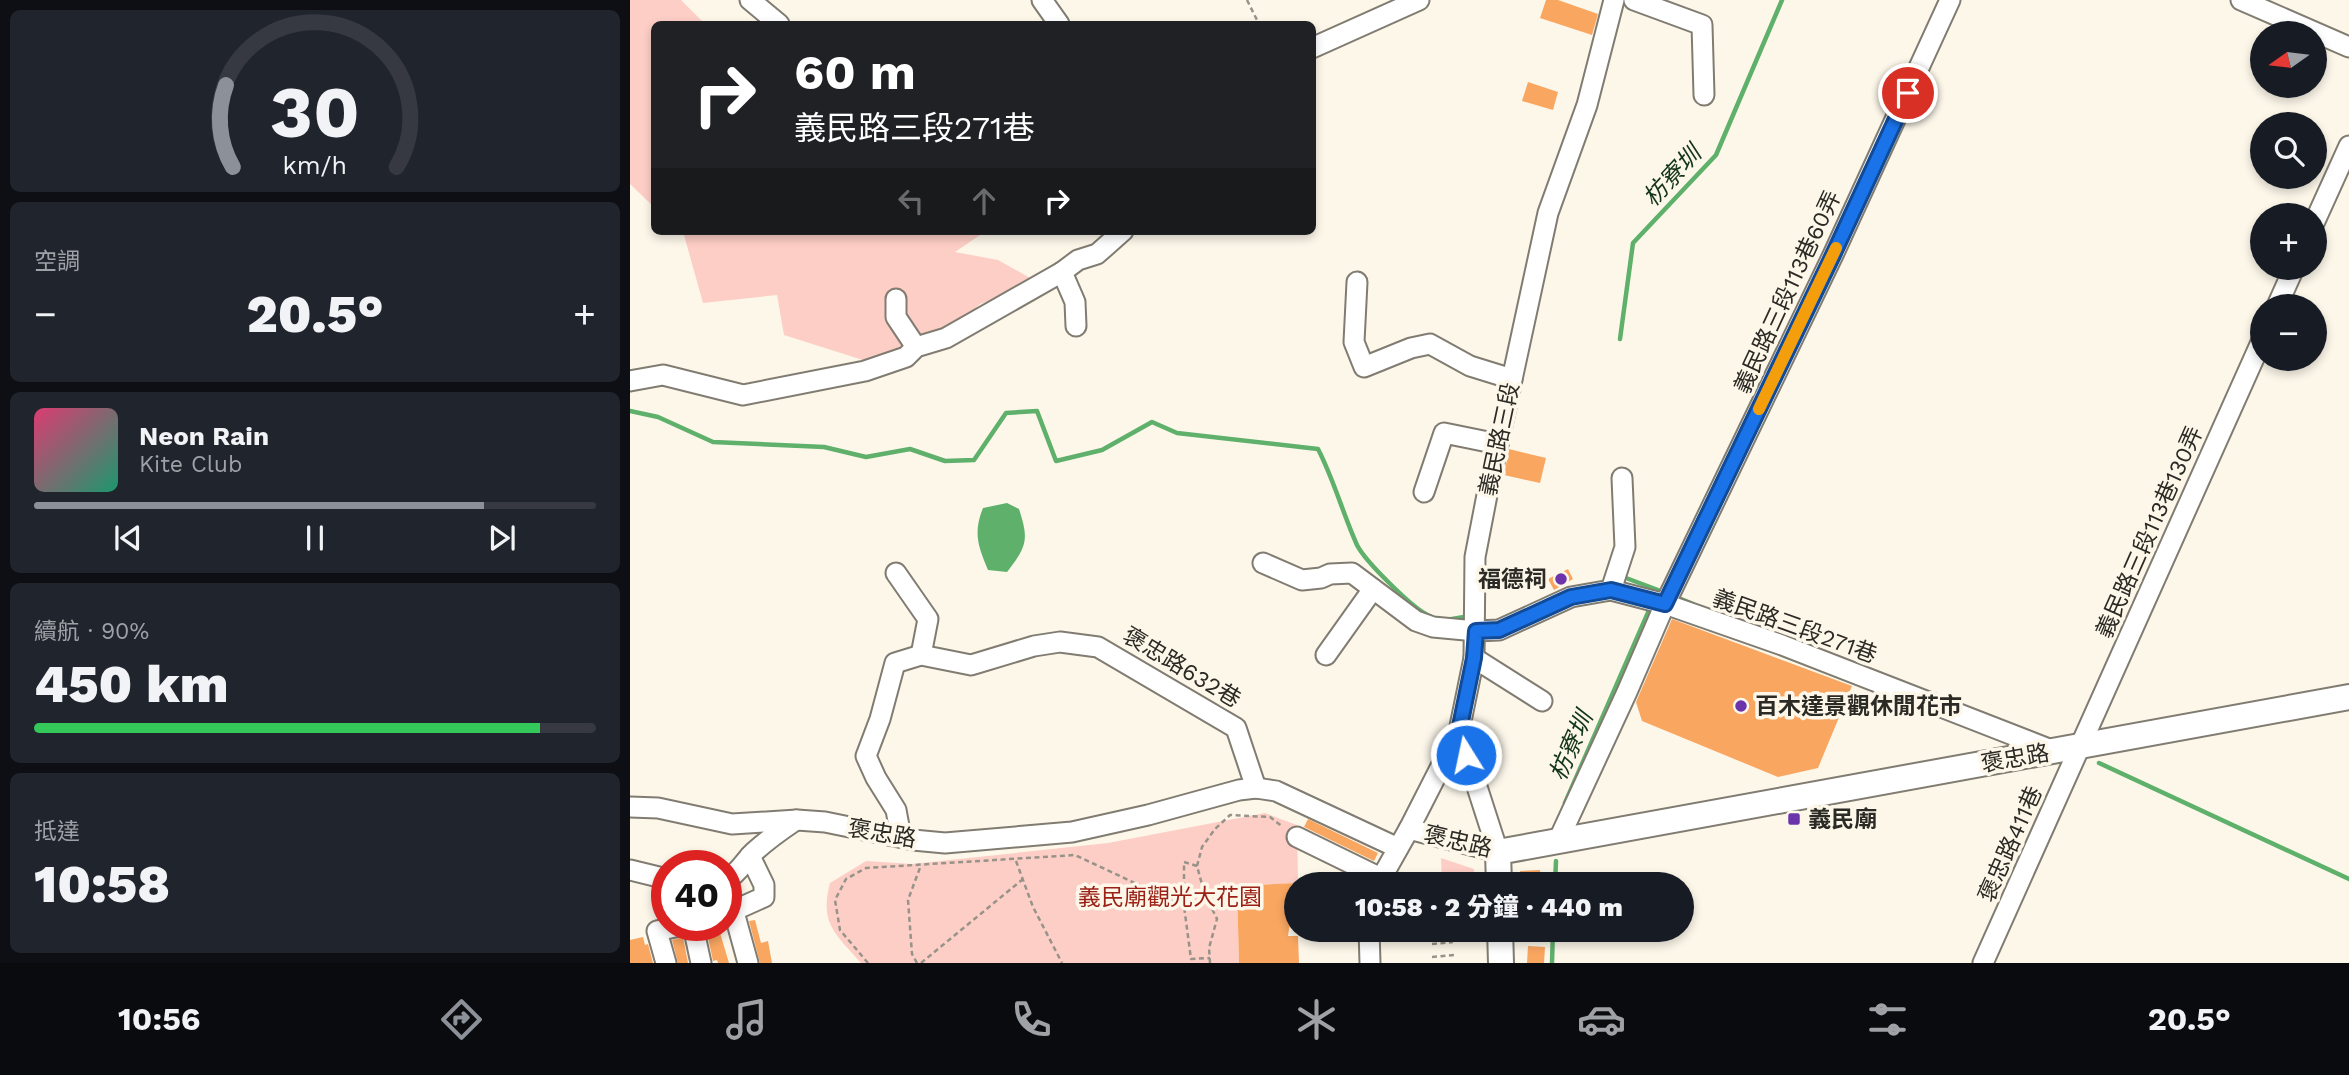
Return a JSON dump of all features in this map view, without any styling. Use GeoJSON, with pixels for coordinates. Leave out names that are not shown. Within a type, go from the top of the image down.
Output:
{"type":"FeatureCollection","features":[{"type":"Feature","properties":{"kind":"main road","name":"褒忠路"},"geometry":{"type":"LineString","coordinates":[[1499,852],[2349,697]]}},
{"type":"Feature","properties":{"kind":"main road","name":"義民路三段"},"geometry":{"type":"LineString","coordinates":[[1499,852],[1499,872]]}},
{"type":"Feature","properties":{"kind":"main road"},"geometry":{"type":"LineString","coordinates":[[1500,942],[1501,963]]}},
{"type":"Feature","properties":{"kind":"street"},"geometry":{"type":"LineString","coordinates":[[750,0],[775,21]]}},
{"type":"Feature","properties":{"kind":"street"},"geometry":{"type":"LineString","coordinates":[[1042,0],[1057,21]]}},
{"type":"Feature","properties":{"kind":"street"},"geometry":{"type":"LineString","coordinates":[[1316,46],[1419,0]]}},
{"type":"Feature","properties":{"kind":"street","name":"義民路三段"},"geometry":{"type":"LineString","coordinates":[[1499,852],[1459,731],[1474,658],[1475,557],[1548,213],[1587,105],[1615,0]]}},
{"type":"Feature","properties":{"kind":"street"},"geometry":{"type":"LineString","coordinates":[[1633,0],[1702,25],[1704,95]]}},
{"type":"Feature","properties":{"kind":"street","name":"義民路三段113巷60弄"},"geometry":{"type":"LineString","coordinates":[[1558,841],[1665,604],[1833,255],[1950,0]]}},
{"type":"Feature","properties":{"kind":"street"},"geometry":{"type":"LineString","coordinates":[[2241,0],[2349,47]]}},
{"type":"Feature","properties":{"kind":"street"},"geometry":{"type":"LineString","coordinates":[[2323,203],[2349,146]]}},
{"type":"Feature","properties":{"kind":"street"},"geometry":{"type":"LineString","coordinates":[[630,381],[663,375],[743,395],[865,372],[906,358],[916,347],[946,338],[1062,272],[1078,260],[1097,254],[1118,235]]}},
{"type":"Feature","properties":{"kind":"street"},"geometry":{"type":"LineString","coordinates":[[1062,272],[1075,302],[1076,326]]}},
{"type":"Feature","properties":{"kind":"street"},"geometry":{"type":"LineString","coordinates":[[1357,282],[1354,342],[1364,367],[1411,348],[1430,344],[1470,366],[1512,379]]}},
{"type":"Feature","properties":{"kind":"street"},"geometry":{"type":"LineString","coordinates":[[895,299],[896,317],[916,347]]}},
{"type":"Feature","properties":{"kind":"street","name":"義民路三段113巷130弄"},"geometry":{"type":"LineString","coordinates":[[2081,745],[2250,367]]}},
{"type":"Feature","properties":{"kind":"street"},"geometry":{"type":"LineString","coordinates":[[1424,492],[1444,433],[1498,444]]}},
{"type":"Feature","properties":{"kind":"street"},"geometry":{"type":"LineString","coordinates":[[1611,590],[1625,547],[1622,478]]}},
{"type":"Feature","properties":{"kind":"street","name":"義民路三段271巷"},"geometry":{"type":"LineString","coordinates":[[1263,563],[1302,580],[1352,573],[1424,625],[1476,631],[1499,630],[1571,597],[1611,590],[1665,604],[1782,645],[2054,751]]}},
{"type":"Feature","properties":{"kind":"street"},"geometry":{"type":"LineString","coordinates":[[896,573],[928,619],[921,655],[895,663],[880,719],[866,756],[896,810],[901,837]]}},
{"type":"Feature","properties":{"kind":"street"},"geometry":{"type":"LineString","coordinates":[[1326,655],[1373,589]]}},
{"type":"Feature","properties":{"kind":"street","name":"褒忠路632巷"},"geometry":{"type":"LineString","coordinates":[[921,655],[971,665],[1034,646],[1060,642],[1098,647],[1236,728],[1256,788]]}},
{"type":"Feature","properties":{"kind":"street"},"geometry":{"type":"LineString","coordinates":[[1474,658],[1542,701]]}},
{"type":"Feature","properties":{"kind":"street"},"geometry":{"type":"LineString","coordinates":[[1409,829],[1459,731]]}},
{"type":"Feature","properties":{"kind":"street","name":"褒忠路411巷"},"geometry":{"type":"LineString","coordinates":[[1983,963],[2081,745]]}},
{"type":"Feature","properties":{"kind":"street","name":"褒忠路"},"geometry":{"type":"LineString","coordinates":[[630,807],[658,808],[732,824],[797,820],[825,822],[945,843],[1072,832],[1256,788],[1276,791],[1398,848],[1409,829],[1499,852]]}},
{"type":"Feature","properties":{"kind":"street"},"geometry":{"type":"LineString","coordinates":[[742,869],[750,856],[764,843],[797,820]]}},
{"type":"Feature","properties":{"kind":"street"},"geometry":{"type":"LineString","coordinates":[[1297,837],[1363,872]]}},
{"type":"Feature","properties":{"kind":"street"},"geometry":{"type":"LineString","coordinates":[[1385,872],[1398,848]]}},
{"type":"Feature","properties":{"kind":"street"},"geometry":{"type":"LineString","coordinates":[[742,907],[764,897],[764,885],[750,856]]}},
{"type":"Feature","properties":{"kind":"street"},"geometry":{"type":"LineString","coordinates":[[630,870],[651,875]]}},
{"type":"Feature","properties":{"kind":"street"},"geometry":{"type":"LineString","coordinates":[[660,941],[666,963]]}},
{"type":"Feature","properties":{"kind":"street"},"geometry":{"type":"LineString","coordinates":[[696,941],[701,963]]}},
{"type":"Feature","properties":{"kind":"street"},"geometry":{"type":"LineString","coordinates":[[740,941],[748,963]]}},
{"type":"Feature","properties":{"kind":"street"},"geometry":{"type":"LineString","coordinates":[[1369,942],[1370,963]]}},
{"type":"Feature","properties":{"kind":"path"},"geometry":{"type":"LineString","coordinates":[[1247,0],[1258,21]]}},
{"type":"Feature","properties":{"kind":"path"},"geometry":{"type":"LineString","coordinates":[[1210,963],[1209,948],[1217,919],[1204,892],[1197,866],[1202,847],[1230,815],[1270,817],[1297,837]]}},
{"type":"Feature","properties":{"kind":"path"},"geometry":{"type":"LineString","coordinates":[[868,963],[841,930],[835,900],[846,879],[866,867],[1074,855],[1184,906]]}},
{"type":"Feature","properties":{"kind":"path"},"geometry":{"type":"LineString","coordinates":[[1016,860],[1033,907],[1062,963]]}},
{"type":"Feature","properties":{"kind":"path"},"geometry":{"type":"LineString","coordinates":[[1197,866],[1184,862],[1184,906],[1192,961],[1210,958]]}},
{"type":"Feature","properties":{"kind":"path"},"geometry":{"type":"LineString","coordinates":[[921,865],[908,900],[912,954],[919,963],[1023,879]]}},
{"type":"Feature","properties":{"kind":"path"},"geometry":{"type":"LineString","coordinates":[[1432,944],[1453,942]]}},
{"type":"Feature","properties":{"kind":"path"},"geometry":{"type":"LineString","coordinates":[[1432,957],[1454,955]]}},
{"type":"Feature","properties":{"kind":"green space"},"geometry":{"type":"Polygon","coordinates":[[[630,0],[681,0],[702,21],[651,21],[651,204],[630,184],[630,0]]]}},
{"type":"Feature","properties":{"kind":"green space"},"geometry":{"type":"Polygon","coordinates":[[[684,235],[980,235],[955,252],[998,260],[1039,283],[980,304],[929,349],[869,362],[784,335],[777,295],[703,303],[684,235]]]}},
{"type":"Feature","properties":{"kind":"green space","name":"義民廟觀光大花園"},"geometry":{"type":"Polygon","coordinates":[[[1265,813],[1297,825],[1298,872],[1284,872],[1284,884],[1237,886],[1239,963],[861,963],[837,936],[828,919],[827,897],[830,883],[866,861],[912,864],[1108,843],[1265,813]]]}},
{"type":"Feature","properties":{"kind":"green space"},"geometry":{"type":"Polygon","coordinates":[[[1441,858],[1474,869],[1474,872],[1442,872],[1441,858]]]}},
{"type":"Feature","properties":{"kind":"shaded area"},"geometry":{"type":"Polygon","coordinates":[[[1007,503],[1019,509],[1024,542],[1019,556],[1007,572],[988,570],[978,539],[980,517],[983,508],[1007,503]]]}},
{"type":"Feature","properties":{"kind":"building"},"geometry":{"type":"Polygon","coordinates":[[[1546,0],[1558,0],[1598,14],[1592,35],[1540,18],[1546,0]]]}},
{"type":"Feature","properties":{"kind":"building"},"geometry":{"type":"Polygon","coordinates":[[[1528,82],[1558,92],[1553,110],[1522,101],[1528,82]]]}},
{"type":"Feature","properties":{"kind":"building"},"geometry":{"type":"Polygon","coordinates":[[[1509,449],[1546,458],[1540,483],[1504,475],[1509,449]]]}},
{"type":"Feature","properties":{"kind":"building","name":"福德祠"},"geometry":{"type":"Polygon","coordinates":[[[1568,569],[1573,579],[1554,590],[1548,579],[1568,569]]]}},
{"type":"Feature","properties":{"kind":"building","name":"百木達景觀休閒花市"},"geometry":{"type":"Polygon","coordinates":[[[1672,619],[1852,686],[1818,768],[1778,777],[1642,721],[1636,702],[1672,619]]]}},
{"type":"Feature","properties":{"kind":"building"},"geometry":{"type":"Polygon","coordinates":[[[1308,819],[1378,853],[1374,861],[1304,827],[1308,819]]]}},
{"type":"Feature","properties":{"kind":"building"},"geometry":{"type":"Polygon","coordinates":[[[1284,884],[1284,942],[1298,942],[1299,963],[1239,963],[1237,886],[1284,884]]]}},
{"type":"Feature","properties":{"kind":"building"},"geometry":{"type":"Polygon","coordinates":[[[755,920],[761,943],[768,941],[772,963],[760,963],[749,921],[755,920]]]}},
{"type":"Feature","properties":{"kind":"building"},"geometry":{"type":"Polygon","coordinates":[[[643,937],[645,945],[648,944],[653,963],[630,963],[630,940],[643,937]]]}},
{"type":"Feature","properties":{"kind":"building"},"geometry":{"type":"Polygon","coordinates":[[[672,941],[684,941],[688,963],[678,963],[672,941]]]}},
{"type":"Feature","properties":{"kind":"building"},"geometry":{"type":"Polygon","coordinates":[[[709,941],[722,941],[729,963],[713,961],[709,941]]]}},
{"type":"Feature","properties":{"kind":"building"},"geometry":{"type":"Polygon","coordinates":[[[1528,946],[1545,947],[1544,963],[1527,963],[1528,946]]]}},
{"type":"Feature","properties":{"kind":"waterway","name":"枋寮圳"},"geometry":{"type":"LineString","coordinates":[[1620,339],[1633,243],[1716,155],[1782,0]]}},
{"type":"Feature","properties":{"kind":"waterway"},"geometry":{"type":"LineString","coordinates":[[630,411],[658,417],[713,442],[824,447],[866,457],[910,449],[945,461],[974,460],[1006,413],[1037,411],[1056,461],[1102,450],[1152,422],[1177,433],[1318,449],[1357,545],[1379,573],[1430,616]]}},
{"type":"Feature","properties":{"kind":"waterway","name":"枋寮圳"},"geometry":{"type":"LineString","coordinates":[[1626,578],[1658,590]]}},
{"type":"Feature","properties":{"kind":"waterway"},"geometry":{"type":"LineString","coordinates":[[1681,599],[1693,604]]}},
{"type":"Feature","properties":{"kind":"waterway","name":"枋寮圳"},"geometry":{"type":"LineString","coordinates":[[1565,803],[1650,608]]}},
{"type":"Feature","properties":{"kind":"waterway"},"geometry":{"type":"LineString","coordinates":[[1446,620],[1464,617]]}},
{"type":"Feature","properties":{"kind":"waterway"},"geometry":{"type":"LineString","coordinates":[[2099,763],[2349,879]]}},
{"type":"Feature","properties":{"kind":"waterway","name":"枋寮圳"},"geometry":{"type":"LineString","coordinates":[[1556,861],[1556,872]]}},
{"type":"Feature","properties":{"kind":"waterway","name":"枋寮圳"},"geometry":{"type":"LineString","coordinates":[[1552,963],[1553,942]]}},
{"type":"Feature","properties":{"kind":"slow traffic"},"geometry":{"type":"LineString","coordinates":[[1759,409],[1836,248]]}},
{"type":"Feature","properties":{"kind":"place","name":"福德祠"},"geometry":{"type":"Point","coordinates":[1561,579]}},
{"type":"Feature","properties":{"kind":"place","name":"百木達景觀休閒花市"},"geometry":{"type":"Point","coordinates":[1741,706]}},
{"type":"Feature","properties":{"kind":"place","name":"義民廟"},"geometry":{"type":"Point","coordinates":[1794,819]}},
{"type":"Feature","properties":{"kind":"route"},"geometry":{"type":"LineString","coordinates":[[1466,755],[1459,731],[1474,658],[1476,631],[1499,630],[1571,597],[1611,590],[1665,604],[1908,93]]}}]}
